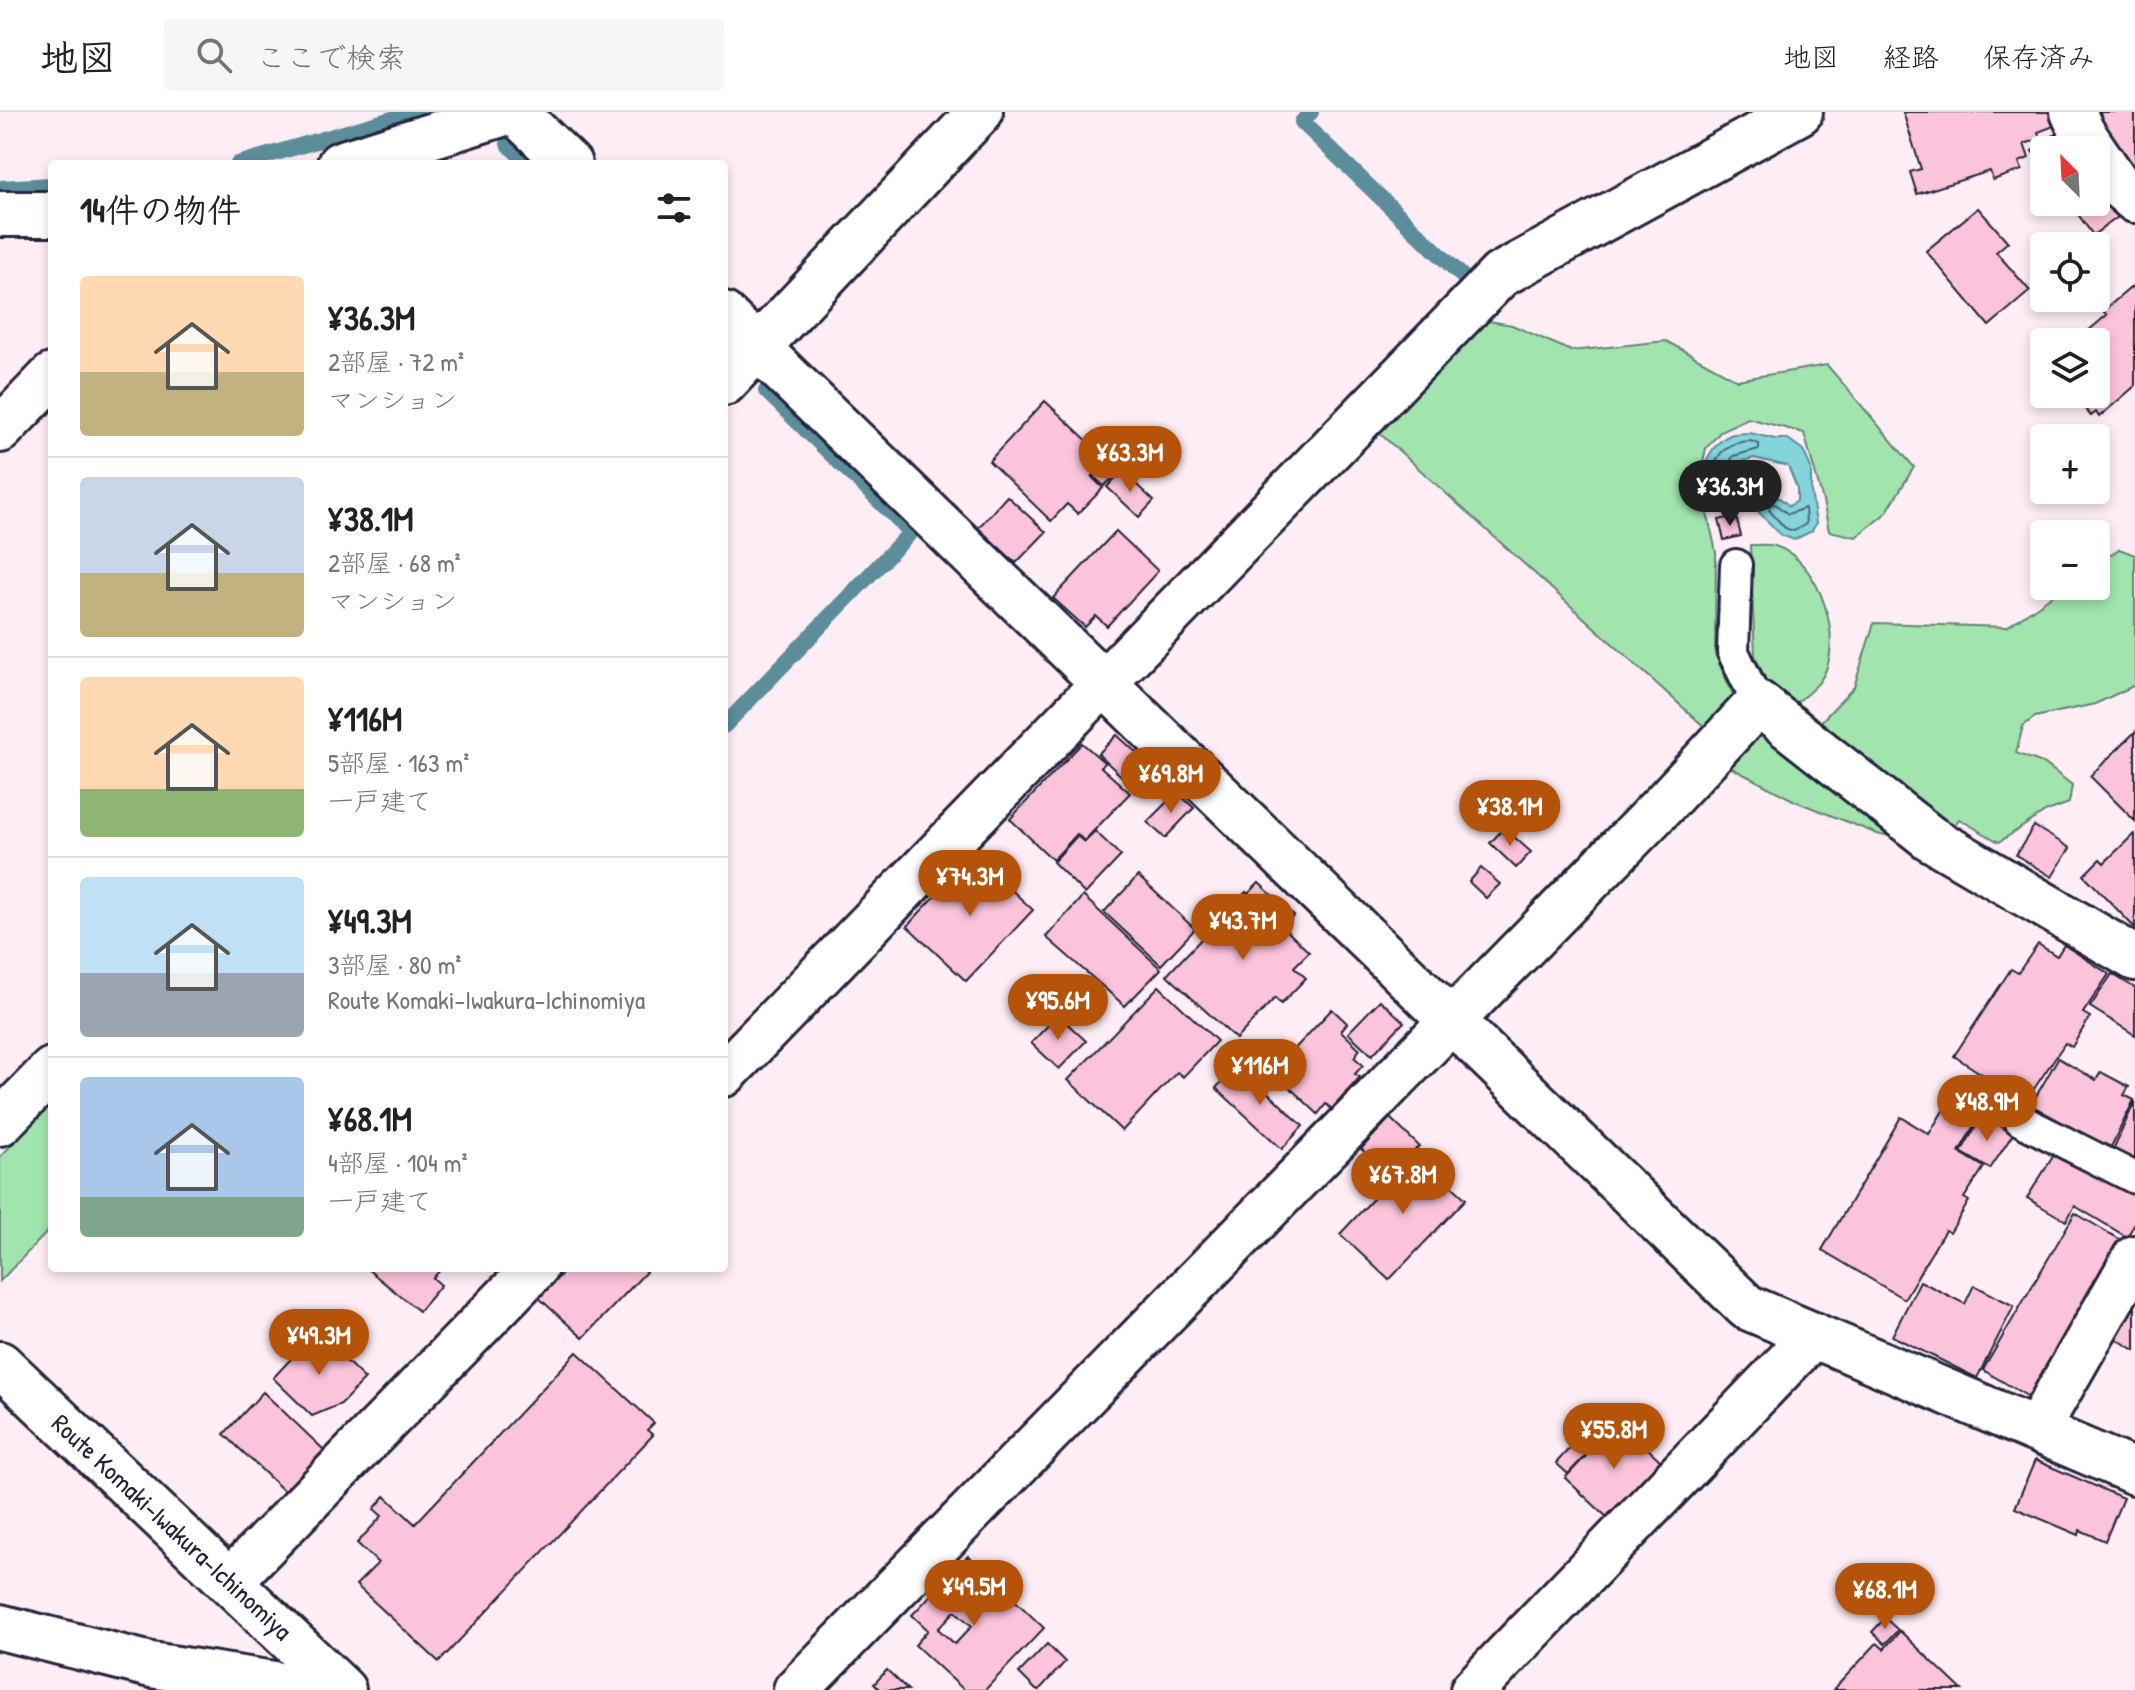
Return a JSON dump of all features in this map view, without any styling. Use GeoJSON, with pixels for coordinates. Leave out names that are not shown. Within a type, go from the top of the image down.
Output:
{"type":"FeatureCollection","features":[{"type":"Feature","properties":{"kind":"street"},"geometry":{"type":"LineString","coordinates":[[353,160],[508,112]]}},
{"type":"Feature","properties":{"kind":"street"},"geometry":{"type":"LineString","coordinates":[[515,112],[565,160]]}},
{"type":"Feature","properties":{"kind":"street"},"geometry":{"type":"LineString","coordinates":[[728,379],[980,112]]}},
{"type":"Feature","properties":{"kind":"street"},"geometry":{"type":"LineString","coordinates":[[728,1070],[1500,275],[1800,112]]}},
{"type":"Feature","properties":{"kind":"street"},"geometry":{"type":"LineString","coordinates":[[2073,112],[2085,136]]}},
{"type":"Feature","properties":{"kind":"street"},"geometry":{"type":"LineString","coordinates":[[2110,173],[2135,200]]}},
{"type":"Feature","properties":{"kind":"street"},"geometry":{"type":"LineString","coordinates":[[0,214],[48,214]]}},
{"type":"Feature","properties":{"kind":"street"},"geometry":{"type":"LineString","coordinates":[[728,319],[1747,1307],[2135,1472]]}},
{"type":"Feature","properties":{"kind":"street"},"geometry":{"type":"LineString","coordinates":[[0,430],[48,380]]}},
{"type":"Feature","properties":{"kind":"street"},"geometry":{"type":"LineString","coordinates":[[796,1690],[1663,805],[1758,703],[1930,838],[2135,958]]}},
{"type":"Feature","properties":{"kind":"street"},"geometry":{"type":"LineString","coordinates":[[0,1123],[48,1074]]}},
{"type":"Feature","properties":{"kind":"street"},"geometry":{"type":"LineString","coordinates":[[2037,1429],[2135,1258]]}},
{"type":"Feature","properties":{"kind":"street"},"geometry":{"type":"LineString","coordinates":[[230,1581],[531,1272]]}},
{"type":"Feature","properties":{"kind":"street"},"geometry":{"type":"LineString","coordinates":[[1473,1690],[1814,1335]]}},
{"type":"Feature","properties":{"kind":"street","name":"Route Komaki-Iwakura-Ichinomiya"},"geometry":{"type":"LineString","coordinates":[[0,1364],[343,1690]]}},
{"type":"Feature","properties":{"kind":"street"},"geometry":{"type":"LineString","coordinates":[[0,1627],[139,1678],[313,1690]]}},
{"type":"Feature","properties":{"kind":"lane"},"geometry":{"type":"LineString","coordinates":[[1736,565],[1733,652],[1758,703]]}},
{"type":"Feature","properties":{"kind":"lane"},"geometry":{"type":"LineString","coordinates":[[2020,1120],[2135,1178]]}},
{"type":"Feature","properties":{"kind":"green space"},"geometry":{"type":"Polygon","coordinates":[[[1483,320],[1512,325],[1571,351],[1666,341],[1737,380],[1827,365],[1914,467],[1886,513],[1856,537],[1829,531],[1804,433],[1748,418],[1722,430],[1706,448],[1697,490],[1709,520],[1716,552],[1715,654],[1735,699],[1708,730],[1376,430],[1483,320]]]}},
{"type":"Feature","properties":{"kind":"green space"},"geometry":{"type":"Polygon","coordinates":[[[1750,545],[1772,545],[1791,554],[1805,567],[1824,604],[1831,646],[1828,665],[1818,684],[1796,703],[1769,687],[1755,656],[1750,545]]]}},
{"type":"Feature","properties":{"kind":"green space"},"geometry":{"type":"Polygon","coordinates":[[[2119,549],[2135,555],[2135,685],[2095,704],[2035,717],[2023,726],[2016,753],[2045,764],[2072,785],[2069,803],[2045,812],[1999,842],[1959,819],[1948,834],[1815,728],[1854,687],[1874,623],[2007,627],[2046,600],[2110,600],[2110,555],[2119,549]]]}},
{"type":"Feature","properties":{"kind":"green space"},"geometry":{"type":"Polygon","coordinates":[[[1769,733],[1907,836],[1880,835],[1795,801],[1722,763],[1748,742],[1769,733]]]}},
{"type":"Feature","properties":{"kind":"green space"},"geometry":{"type":"Polygon","coordinates":[[[48,1106],[48,1231],[0,1281],[0,1157],[48,1106]]]}},
{"type":"Feature","properties":{"kind":"water"},"geometry":{"type":"Polygon","coordinates":[[[1748,433],[1788,439],[1803,450],[1811,468],[1816,523],[1812,531],[1794,540],[1781,535],[1739,492],[1715,490],[1707,481],[1705,467],[1714,448],[1730,435],[1748,433]],[[1754,458],[1739,462],[1734,470],[1789,506],[1797,501],[1797,488],[1788,466],[1754,458]]]}},
{"type":"Feature","properties":{"kind":"building"},"geometry":{"type":"Polygon","coordinates":[[[1903,112],[2059,112],[2060,116],[2052,119],[2054,126],[2038,132],[2039,136],[2030,136],[2030,142],[2024,144],[2029,158],[2019,162],[2022,170],[1993,180],[1990,171],[1917,194],[1910,172],[1921,169],[1903,112]]]}},
{"type":"Feature","properties":{"kind":"building"},"geometry":{"type":"Polygon","coordinates":[[[2093,112],[2135,112],[2135,164],[2128,168],[2093,112]]]}},
{"type":"Feature","properties":{"kind":"building"},"geometry":{"type":"Polygon","coordinates":[[[2064,128],[2070,136],[2053,136],[2064,128]]]}},
{"type":"Feature","properties":{"kind":"building"},"geometry":{"type":"Polygon","coordinates":[[[2110,191],[2125,212],[2097,232],[2091,232],[2079,216],[2110,216],[2110,191]]]}},
{"type":"Feature","properties":{"kind":"building"},"geometry":{"type":"Polygon","coordinates":[[[1978,208],[2008,242],[1996,252],[2030,291],[1989,326],[1926,251],[1978,208]]]}},
{"type":"Feature","properties":{"kind":"building"},"geometry":{"type":"Polygon","coordinates":[[[2135,284],[2135,386],[2110,408],[2110,328],[2092,328],[2107,315],[2104,312],[2110,312],[2110,305],[2135,284]]]}},
{"type":"Feature","properties":{"kind":"building"},"geometry":{"type":"Polygon","coordinates":[[[1045,401],[1108,460],[1092,477],[1103,488],[1078,514],[1067,504],[1051,521],[989,461],[1045,401]]]}},
{"type":"Feature","properties":{"kind":"building"},"geometry":{"type":"Polygon","coordinates":[[[2084,408],[2109,408],[2099,417],[2096,412],[2091,416],[2084,408]]]}},
{"type":"Feature","properties":{"kind":"building"},"geometry":{"type":"Polygon","coordinates":[[[1107,463],[1118,473],[1104,486],[1094,477],[1107,463]]]}},
{"type":"Feature","properties":{"kind":"building"},"geometry":{"type":"Polygon","coordinates":[[[1763,464],[1773,474],[1762,485],[1752,476],[1763,464]]]}},
{"type":"Feature","properties":{"kind":"building"},"geometry":{"type":"Polygon","coordinates":[[[1122,471],[1154,501],[1139,517],[1107,487],[1122,471]]]}},
{"type":"Feature","properties":{"kind":"building"},"geometry":{"type":"Polygon","coordinates":[[[1007,496],[1046,532],[1016,563],[978,528],[1007,496]]]}},
{"type":"Feature","properties":{"kind":"building"},"geometry":{"type":"Polygon","coordinates":[[[1736,516],[1741,536],[1724,540],[1719,520],[1736,516]]]}},
{"type":"Feature","properties":{"kind":"building"},"geometry":{"type":"Polygon","coordinates":[[[1116,531],[1158,571],[1107,626],[1096,616],[1085,627],[1053,598],[1116,531]]]}},
{"type":"Feature","properties":{"kind":"building"},"geometry":{"type":"Polygon","coordinates":[[[2135,732],[2135,821],[2090,776],[2135,732]]]}},
{"type":"Feature","properties":{"kind":"building"},"geometry":{"type":"Polygon","coordinates":[[[1117,735],[1151,766],[1132,786],[1098,754],[1117,735]]]}},
{"type":"Feature","properties":{"kind":"building"},"geometry":{"type":"Polygon","coordinates":[[[1082,743],[1105,763],[1101,767],[1130,793],[1084,841],[1077,834],[1053,860],[1010,819],[1082,743]]]}},
{"type":"Feature","properties":{"kind":"building"},"geometry":{"type":"Polygon","coordinates":[[[1177,792],[1194,808],[1165,838],[1147,822],[1177,792]]]}},
{"type":"Feature","properties":{"kind":"building"},"geometry":{"type":"Polygon","coordinates":[[[2034,826],[2070,848],[2052,877],[2016,855],[2034,826]]]}},
{"type":"Feature","properties":{"kind":"building"},"geometry":{"type":"Polygon","coordinates":[[[1504,828],[1531,852],[1516,868],[1490,843],[1504,828]]]}},
{"type":"Feature","properties":{"kind":"building"},"geometry":{"type":"Polygon","coordinates":[[[1095,831],[1121,856],[1085,894],[1053,862],[1077,836],[1084,842],[1095,831]]]}},
{"type":"Feature","properties":{"kind":"building"},"geometry":{"type":"Polygon","coordinates":[[[2134,834],[2135,928],[2084,875],[2100,859],[2104,863],[2134,834]]]}},
{"type":"Feature","properties":{"kind":"building"},"geometry":{"type":"Polygon","coordinates":[[[974,855],[1033,910],[966,981],[907,926],[974,855]]]}},
{"type":"Feature","properties":{"kind":"building"},"geometry":{"type":"Polygon","coordinates":[[[1481,868],[1500,884],[1486,898],[1469,882],[1481,868]]]}},
{"type":"Feature","properties":{"kind":"building"},"geometry":{"type":"Polygon","coordinates":[[[1138,876],[1195,929],[1161,965],[1104,912],[1138,876]]]}},
{"type":"Feature","properties":{"kind":"building"},"geometry":{"type":"Polygon","coordinates":[[[1259,883],[1294,916],[1283,927],[1309,952],[1294,967],[1306,978],[1281,1004],[1275,998],[1236,1039],[1167,975],[1246,892],[1248,894],[1259,883]]]}},
{"type":"Feature","properties":{"kind":"building"},"geometry":{"type":"Polygon","coordinates":[[[1083,896],[1161,969],[1125,1006],[1046,937],[1083,896]]]}},
{"type":"Feature","properties":{"kind":"building"},"geometry":{"type":"Polygon","coordinates":[[[2038,944],[2057,956],[2064,945],[2109,974],[2083,1013],[2090,1017],[2072,1047],[2065,1043],[2025,1102],[1954,1056],[2011,969],[2018,973],[2038,944]]]}},
{"type":"Feature","properties":{"kind":"building"},"geometry":{"type":"Polygon","coordinates":[[[2112,974],[2135,988],[2135,1035],[2090,1007],[2112,974]]]}},
{"type":"Feature","properties":{"kind":"building"},"geometry":{"type":"Polygon","coordinates":[[[1159,986],[1217,1041],[1183,1077],[1177,1072],[1122,1131],[1068,1080],[1159,986]]]}},
{"type":"Feature","properties":{"kind":"building"},"geometry":{"type":"Polygon","coordinates":[[[1380,1000],[1404,1022],[1372,1055],[1348,1033],[1380,1000]]]}},
{"type":"Feature","properties":{"kind":"building"},"geometry":{"type":"Polygon","coordinates":[[[1332,1009],[1347,1023],[1341,1031],[1360,1049],[1354,1057],[1363,1065],[1355,1074],[1360,1077],[1332,1109],[1326,1104],[1318,1114],[1273,1072],[1332,1009]]]}},
{"type":"Feature","properties":{"kind":"building"},"geometry":{"type":"Polygon","coordinates":[[[1058,1015],[1086,1041],[1059,1069],[1031,1043],[1058,1015]]]}},
{"type":"Feature","properties":{"kind":"building"},"geometry":{"type":"Polygon","coordinates":[[[2058,1058],[2096,1080],[2101,1072],[2129,1087],[2124,1095],[2134,1100],[2110,1149],[2031,1105],[2058,1058]]]}},
{"type":"Feature","properties":{"kind":"building"},"geometry":{"type":"Polygon","coordinates":[[[1238,1064],[1303,1126],[1282,1149],[1216,1088],[1238,1064]]]}},
{"type":"Feature","properties":{"kind":"building"},"geometry":{"type":"Polygon","coordinates":[[[1950,1099],[1979,1117],[1959,1152],[1984,1167],[1964,1198],[1969,1201],[1950,1233],[1945,1230],[1904,1299],[1822,1250],[1901,1117],[1929,1134],[1950,1099]]]}},
{"type":"Feature","properties":{"kind":"building"},"geometry":{"type":"Polygon","coordinates":[[[2135,1101],[2135,1162],[2112,1152],[2135,1101]]]}},
{"type":"Feature","properties":{"kind":"building"},"geometry":{"type":"Polygon","coordinates":[[[1982,1116],[2013,1134],[1990,1169],[1961,1152],[1982,1116]]]}},
{"type":"Feature","properties":{"kind":"building"},"geometry":{"type":"Polygon","coordinates":[[[1390,1118],[1419,1146],[1391,1176],[1361,1149],[1390,1118]]]}},
{"type":"Feature","properties":{"kind":"building"},"geometry":{"type":"Polygon","coordinates":[[[2059,1147],[2135,1192],[2135,1223],[2127,1237],[2075,1206],[2066,1221],[2027,1198],[2059,1147]]]}},
{"type":"Feature","properties":{"kind":"building"},"geometry":{"type":"Polygon","coordinates":[[[1416,1153],[1466,1199],[1389,1280],[1340,1234],[1416,1153]]]}},
{"type":"Feature","properties":{"kind":"building"},"geometry":{"type":"Polygon","coordinates":[[[2075,1213],[2124,1242],[2032,1399],[1983,1370],[2075,1213]]]}},
{"type":"Feature","properties":{"kind":"building"},"geometry":{"type":"Polygon","coordinates":[[[371,1272],[438,1272],[433,1278],[441,1285],[419,1311],[371,1272]]]}},
{"type":"Feature","properties":{"kind":"building"},"geometry":{"type":"Polygon","coordinates":[[[563,1272],[646,1272],[583,1338],[539,1298],[563,1272]]]}},
{"type":"Feature","properties":{"kind":"building"},"geometry":{"type":"Polygon","coordinates":[[[1920,1281],[1965,1304],[1974,1285],[2014,1306],[1977,1378],[1892,1336],[1920,1281]]]}},
{"type":"Feature","properties":{"kind":"building"},"geometry":{"type":"Polygon","coordinates":[[[2135,1285],[2135,1350],[2106,1333],[2135,1285]]]}},
{"type":"Feature","properties":{"kind":"building"},"geometry":{"type":"Polygon","coordinates":[[[316,1332],[365,1379],[341,1404],[312,1416],[273,1378],[316,1332]]]}},
{"type":"Feature","properties":{"kind":"building"},"geometry":{"type":"Polygon","coordinates":[[[577,1352],[654,1423],[647,1430],[653,1435],[439,1662],[356,1585],[378,1563],[357,1543],[382,1516],[374,1509],[385,1496],[415,1524],[577,1352]]]}},
{"type":"Feature","properties":{"kind":"building"},"geometry":{"type":"Polygon","coordinates":[[[263,1392],[324,1450],[285,1492],[224,1434],[263,1392]]]}},
{"type":"Feature","properties":{"kind":"building"},"geometry":{"type":"Polygon","coordinates":[[[1604,1411],[1617,1422],[1568,1474],[1556,1463],[1604,1411]]]}},
{"type":"Feature","properties":{"kind":"building"},"geometry":{"type":"Polygon","coordinates":[[[1619,1421],[1663,1463],[1610,1520],[1565,1478],[1619,1421]]]}},
{"type":"Feature","properties":{"kind":"building"},"geometry":{"type":"Polygon","coordinates":[[[2035,1460],[2123,1498],[2105,1541],[2080,1530],[2079,1535],[2015,1508],[2035,1460]]]}},
{"type":"Feature","properties":{"kind":"building"},"geometry":{"type":"Polygon","coordinates":[[[968,1556],[1044,1628],[985,1690],[964,1690],[915,1645],[928,1630],[912,1615],[968,1556]],[[955,1611],[938,1629],[955,1644],[972,1626],[955,1611]]]}},
{"type":"Feature","properties":{"kind":"building"},"geometry":{"type":"Polygon","coordinates":[[[1885,1618],[1898,1630],[1885,1644],[1872,1632],[1885,1618]]]}},
{"type":"Feature","properties":{"kind":"building"},"geometry":{"type":"Polygon","coordinates":[[[1900,1631],[1962,1690],[1833,1690],[1877,1643],[1884,1649],[1900,1631]]]}},
{"type":"Feature","properties":{"kind":"building"},"geometry":{"type":"Polygon","coordinates":[[[1047,1644],[1065,1662],[1036,1690],[1019,1673],[1047,1644]]]}},
{"type":"Feature","properties":{"kind":"building"},"geometry":{"type":"Polygon","coordinates":[[[887,1670],[908,1690],[880,1690],[874,1684],[887,1670]]]}},
{"type":"Feature","properties":{"kind":"waterway"},"geometry":{"type":"LineString","coordinates":[[252,160],[416,112]]}},
{"type":"Feature","properties":{"kind":"waterway"},"geometry":{"type":"LineString","coordinates":[[1311,112],[1302,122],[1462,276]]}},
{"type":"Feature","properties":{"kind":"waterway"},"geometry":{"type":"LineString","coordinates":[[508,144],[524,160]]}},
{"type":"Feature","properties":{"kind":"waterway"},"geometry":{"type":"LineString","coordinates":[[0,188],[48,185]]}},
{"type":"Feature","properties":{"kind":"waterway"},"geometry":{"type":"LineString","coordinates":[[728,722],[911,532],[766,391]]}}]}
